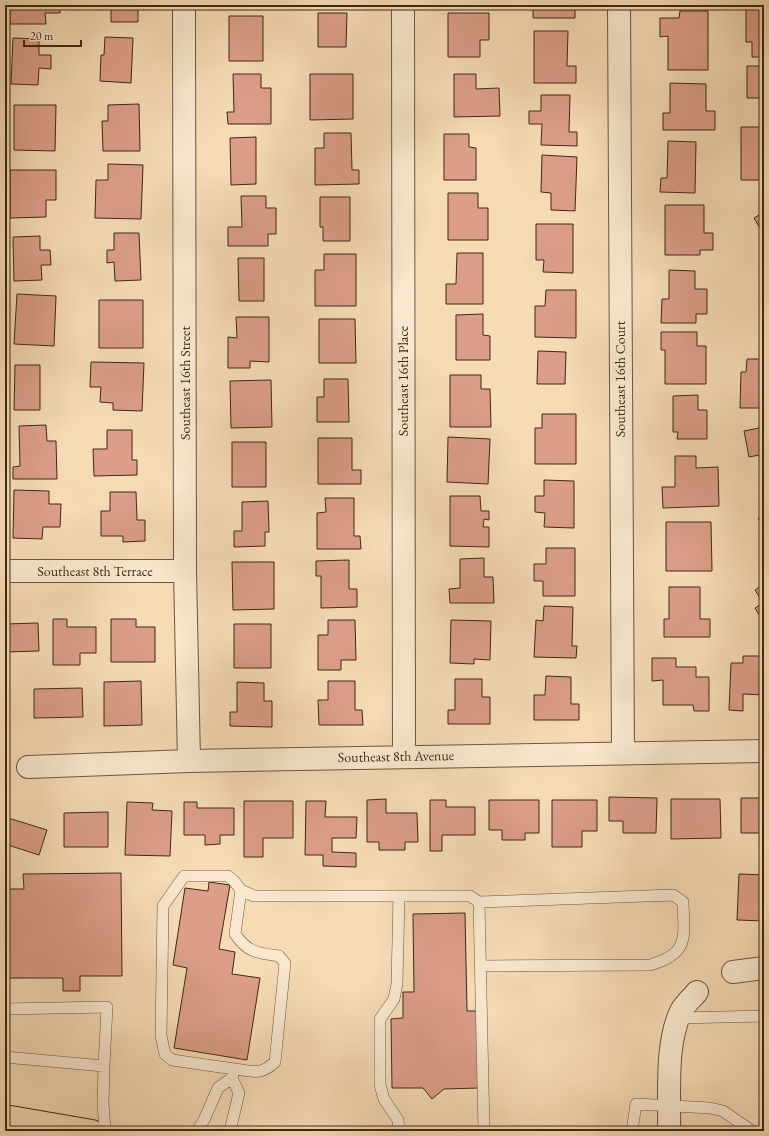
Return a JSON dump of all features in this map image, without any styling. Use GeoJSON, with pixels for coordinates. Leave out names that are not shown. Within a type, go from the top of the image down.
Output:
{"type":"FeatureCollection","features":[{"type":"Feature","properties":{"kind":"main road"},"geometry":{"type":"LineString","coordinates":[[5,1116],[92,1131]]}},
{"type":"Feature","properties":{"kind":"street","name":"Southeast 16th Street"},"geometry":{"type":"LineString","coordinates":[[184,5],[185,571],[189,761]]}},
{"type":"Feature","properties":{"kind":"street","name":"Southeast 16th Place"},"geometry":{"type":"LineString","coordinates":[[403,5],[404,756]]}},
{"type":"Feature","properties":{"kind":"street","name":"Southeast 16th Court"},"geometry":{"type":"LineString","coordinates":[[619,5],[623,752]]}},
{"type":"Feature","properties":{"kind":"street","name":"Southeast 8th Terrace"},"geometry":{"type":"LineString","coordinates":[[5,571],[185,571]]}},
{"type":"Feature","properties":{"kind":"street","name":"Southeast 8th Avenue"},"geometry":{"type":"LineString","coordinates":[[28,767],[189,761],[404,756],[764,751]]}},
{"type":"Feature","properties":{"kind":"street"},"geometry":{"type":"LineString","coordinates":[[732,972],[764,968]]}},
{"type":"Feature","properties":{"kind":"street"},"geometry":{"type":"LineString","coordinates":[[669,1131],[671,1054],[674,1029],[682,1010],[697,992]]}},
{"type":"Feature","properties":{"kind":"lane"},"geometry":{"type":"LineString","coordinates":[[241,890],[236,934],[242,944],[254,952],[279,956],[284,963],[275,1062],[266,1071],[233,1073],[172,1060],[165,1054],[161,1036],[163,906],[172,891],[184,876],[228,876],[241,890],[254,896],[470,896],[479,902],[673,895],[683,902],[684,937],[682,946],[662,962],[650,965],[480,966]]}},
{"type":"Feature","properties":{"kind":"lane"},"geometry":{"type":"LineString","coordinates":[[399,896],[397,984],[394,1000],[380,1019],[380,1085],[384,1100],[398,1120],[399,1131]]}},
{"type":"Feature","properties":{"kind":"lane"},"geometry":{"type":"LineString","coordinates":[[479,902],[484,1131]]}},
{"type":"Feature","properties":{"kind":"lane"},"geometry":{"type":"LineString","coordinates":[[5,1008],[107,1007],[102,1103],[105,1131]]}},
{"type":"Feature","properties":{"kind":"lane"},"geometry":{"type":"LineString","coordinates":[[679,1018],[764,1016]]}},
{"type":"Feature","properties":{"kind":"lane"},"geometry":{"type":"LineString","coordinates":[[5,1057],[104,1066]]}},
{"type":"Feature","properties":{"kind":"lane"},"geometry":{"type":"LineString","coordinates":[[197,1131],[204,1120],[218,1088],[233,1073]]}},
{"type":"Feature","properties":{"kind":"lane"},"geometry":{"type":"LineString","coordinates":[[230,1131],[239,1093],[233,1073]]}},
{"type":"Feature","properties":{"kind":"lane"},"geometry":{"type":"LineString","coordinates":[[632,1131],[636,1104],[710,1108],[723,1111],[752,1131]]}},
{"type":"Feature","properties":{"kind":"building"},"geometry":{"type":"Polygon","coordinates":[[[10,5],[60,5],[60,13],[45,13],[46,24],[10,24],[10,5]]]}},
{"type":"Feature","properties":{"kind":"building"},"geometry":{"type":"Polygon","coordinates":[[[99,5],[138,5],[138,22],[111,22],[111,6],[99,5]]]}},
{"type":"Feature","properties":{"kind":"building"},"geometry":{"type":"Polygon","coordinates":[[[533,5],[575,5],[575,18],[533,18],[533,5]]]}},
{"type":"Feature","properties":{"kind":"building"},"geometry":{"type":"Polygon","coordinates":[[[746,5],[764,5],[764,57],[752,57],[752,42],[746,42],[746,5]]]}},
{"type":"Feature","properties":{"kind":"building"},"geometry":{"type":"Polygon","coordinates":[[[680,11],[708,11],[708,70],[668,70],[668,36],[660,37],[660,18],[679,18],[680,11]]]}},
{"type":"Feature","properties":{"kind":"building"},"geometry":{"type":"Polygon","coordinates":[[[318,13],[347,13],[346,47],[318,47],[318,13]]]}},
{"type":"Feature","properties":{"kind":"building"},"geometry":{"type":"Polygon","coordinates":[[[448,13],[489,13],[489,40],[480,40],[480,57],[448,57],[448,13]]]}},
{"type":"Feature","properties":{"kind":"building"},"geometry":{"type":"Polygon","coordinates":[[[229,16],[263,16],[263,61],[229,61],[229,16]]]}},
{"type":"Feature","properties":{"kind":"building"},"geometry":{"type":"Polygon","coordinates":[[[534,31],[568,31],[567,66],[576,66],[576,83],[534,83],[534,31]]]}},
{"type":"Feature","properties":{"kind":"building"},"geometry":{"type":"Polygon","coordinates":[[[105,37],[133,38],[131,83],[100,81],[101,55],[104,55],[105,37]]]}},
{"type":"Feature","properties":{"kind":"building"},"geometry":{"type":"Polygon","coordinates":[[[13,38],[39,39],[39,55],[51,55],[51,69],[39,68],[38,85],[11,84],[13,38]]]}},
{"type":"Feature","properties":{"kind":"building"},"geometry":{"type":"Polygon","coordinates":[[[747,66],[764,66],[764,117],[760,117],[760,98],[747,98],[747,66]]]}},
{"type":"Feature","properties":{"kind":"building"},"geometry":{"type":"Polygon","coordinates":[[[233,74],[261,74],[261,88],[271,88],[271,124],[228,124],[227,112],[234,112],[233,74]]]}},
{"type":"Feature","properties":{"kind":"building"},"geometry":{"type":"Polygon","coordinates":[[[310,74],[353,74],[353,119],[310,120],[310,74]]]}},
{"type":"Feature","properties":{"kind":"building"},"geometry":{"type":"Polygon","coordinates":[[[454,74],[476,74],[476,89],[499,88],[500,116],[454,117],[454,74]]]}},
{"type":"Feature","properties":{"kind":"building"},"geometry":{"type":"Polygon","coordinates":[[[670,83],[706,84],[706,111],[715,111],[715,130],[663,130],[663,113],[670,113],[670,83]]]}},
{"type":"Feature","properties":{"kind":"building"},"geometry":{"type":"Polygon","coordinates":[[[541,95],[570,95],[569,132],[577,132],[577,146],[541,145],[542,124],[529,124],[529,111],[541,111],[541,95]]]}},
{"type":"Feature","properties":{"kind":"building"},"geometry":{"type":"Polygon","coordinates":[[[139,104],[140,151],[103,151],[102,121],[108,121],[108,105],[139,104]]]}},
{"type":"Feature","properties":{"kind":"building"},"geometry":{"type":"Polygon","coordinates":[[[14,105],[56,105],[55,151],[14,150],[14,105]]]}},
{"type":"Feature","properties":{"kind":"building"},"geometry":{"type":"Polygon","coordinates":[[[741,127],[764,127],[764,180],[741,180],[741,127]]]}},
{"type":"Feature","properties":{"kind":"building"},"geometry":{"type":"Polygon","coordinates":[[[324,133],[351,133],[352,170],[359,170],[359,184],[315,185],[315,148],[324,148],[324,133]]]}},
{"type":"Feature","properties":{"kind":"building"},"geometry":{"type":"Polygon","coordinates":[[[444,134],[469,134],[469,147],[476,148],[476,180],[444,180],[444,134]]]}},
{"type":"Feature","properties":{"kind":"building"},"geometry":{"type":"Polygon","coordinates":[[[256,137],[256,184],[231,185],[230,138],[256,137]]]}},
{"type":"Feature","properties":{"kind":"building"},"geometry":{"type":"Polygon","coordinates":[[[668,141],[696,142],[695,193],[660,192],[661,178],[667,178],[668,141]]]}},
{"type":"Feature","properties":{"kind":"building"},"geometry":{"type":"Polygon","coordinates":[[[542,155],[577,157],[575,211],[551,210],[551,193],[541,192],[542,155]]]}},
{"type":"Feature","properties":{"kind":"building"},"geometry":{"type":"Polygon","coordinates":[[[108,164],[143,165],[141,219],[95,218],[96,180],[108,180],[108,164]]]}},
{"type":"Feature","properties":{"kind":"building"},"geometry":{"type":"Polygon","coordinates":[[[10,170],[56,170],[56,200],[46,200],[46,217],[10,218],[10,170]]]}},
{"type":"Feature","properties":{"kind":"building"},"geometry":{"type":"Polygon","coordinates":[[[448,193],[478,193],[478,208],[488,208],[488,240],[448,240],[448,193]]]}},
{"type":"Feature","properties":{"kind":"building"},"geometry":{"type":"Polygon","coordinates":[[[241,196],[266,196],[266,208],[276,208],[276,234],[268,234],[268,246],[228,246],[228,227],[242,227],[241,196]]]}},
{"type":"Feature","properties":{"kind":"building"},"geometry":{"type":"Polygon","coordinates":[[[320,197],[350,197],[350,241],[323,241],[323,227],[320,227],[320,197]]]}},
{"type":"Feature","properties":{"kind":"building"},"geometry":{"type":"Polygon","coordinates":[[[665,205],[704,205],[704,233],[713,233],[713,250],[700,250],[700,255],[665,255],[665,205]]]}},
{"type":"Feature","properties":{"kind":"building"},"geometry":{"type":"Polygon","coordinates":[[[764,212],[764,235],[754,218],[764,212]]]}},
{"type":"Feature","properties":{"kind":"building"},"geometry":{"type":"Polygon","coordinates":[[[536,224],[573,224],[573,273],[543,272],[544,260],[536,260],[536,224]]]}},
{"type":"Feature","properties":{"kind":"building"},"geometry":{"type":"Polygon","coordinates":[[[114,233],[139,233],[141,280],[115,281],[114,262],[107,263],[107,250],[114,250],[114,233]]]}},
{"type":"Feature","properties":{"kind":"building"},"geometry":{"type":"Polygon","coordinates":[[[40,236],[40,250],[50,250],[51,265],[41,265],[42,280],[14,281],[13,237],[40,236]]]}},
{"type":"Feature","properties":{"kind":"building"},"geometry":{"type":"Polygon","coordinates":[[[457,253],[483,253],[483,304],[446,304],[446,284],[456,284],[457,253]]]}},
{"type":"Feature","properties":{"kind":"building"},"geometry":{"type":"Polygon","coordinates":[[[324,254],[356,254],[356,306],[315,306],[315,270],[324,270],[324,254]]]}},
{"type":"Feature","properties":{"kind":"building"},"geometry":{"type":"Polygon","coordinates":[[[238,258],[264,258],[264,301],[239,301],[238,258]]]}},
{"type":"Feature","properties":{"kind":"building"},"geometry":{"type":"Polygon","coordinates":[[[669,270],[695,271],[695,289],[707,289],[707,314],[696,314],[696,323],[661,323],[662,299],[669,299],[669,270]]]}},
{"type":"Feature","properties":{"kind":"building"},"geometry":{"type":"Polygon","coordinates":[[[546,290],[576,290],[576,338],[535,337],[535,306],[545,306],[546,290]]]}},
{"type":"Feature","properties":{"kind":"building"},"geometry":{"type":"Polygon","coordinates":[[[17,294],[56,296],[54,346],[14,344],[17,294]]]}},
{"type":"Feature","properties":{"kind":"building"},"geometry":{"type":"Polygon","coordinates":[[[99,300],[143,300],[143,348],[99,348],[99,300]]]}},
{"type":"Feature","properties":{"kind":"building"},"geometry":{"type":"Polygon","coordinates":[[[483,314],[483,335],[490,336],[490,360],[456,360],[456,315],[483,314]]]}},
{"type":"Feature","properties":{"kind":"building"},"geometry":{"type":"Polygon","coordinates":[[[236,317],[269,317],[269,362],[250,361],[250,368],[228,368],[228,337],[237,338],[236,317]]]}},
{"type":"Feature","properties":{"kind":"building"},"geometry":{"type":"Polygon","coordinates":[[[319,319],[355,319],[356,363],[319,363],[319,319]]]}},
{"type":"Feature","properties":{"kind":"building"},"geometry":{"type":"Polygon","coordinates":[[[661,332],[697,332],[697,346],[706,346],[706,384],[665,384],[665,350],[661,350],[661,332]]]}},
{"type":"Feature","properties":{"kind":"building"},"geometry":{"type":"Polygon","coordinates":[[[538,351],[566,352],[565,384],[537,384],[538,351]]]}},
{"type":"Feature","properties":{"kind":"building"},"geometry":{"type":"Polygon","coordinates":[[[747,359],[764,359],[764,408],[740,408],[741,372],[746,372],[747,359]]]}},
{"type":"Feature","properties":{"kind":"building"},"geometry":{"type":"Polygon","coordinates":[[[91,362],[144,363],[142,411],[113,410],[113,403],[100,402],[101,387],[90,387],[91,362]]]}},
{"type":"Feature","properties":{"kind":"building"},"geometry":{"type":"Polygon","coordinates":[[[15,365],[40,365],[40,410],[14,410],[15,365]]]}},
{"type":"Feature","properties":{"kind":"building"},"geometry":{"type":"Polygon","coordinates":[[[450,375],[481,375],[481,389],[490,389],[491,427],[450,427],[450,375]]]}},
{"type":"Feature","properties":{"kind":"building"},"geometry":{"type":"Polygon","coordinates":[[[324,379],[348,379],[349,422],[317,422],[317,397],[324,397],[324,379]]]}},
{"type":"Feature","properties":{"kind":"building"},"geometry":{"type":"Polygon","coordinates":[[[271,380],[272,427],[231,428],[230,381],[271,380]]]}},
{"type":"Feature","properties":{"kind":"building"},"geometry":{"type":"Polygon","coordinates":[[[698,395],[698,410],[707,410],[707,439],[677,439],[678,432],[673,432],[673,396],[698,395]]]}},
{"type":"Feature","properties":{"kind":"building"},"geometry":{"type":"Polygon","coordinates":[[[542,414],[576,414],[576,464],[535,464],[535,428],[542,428],[542,414]]]}},
{"type":"Feature","properties":{"kind":"building"},"geometry":{"type":"Polygon","coordinates":[[[46,425],[47,441],[56,441],[57,479],[13,479],[13,467],[20,466],[19,426],[46,425]]]}},
{"type":"Feature","properties":{"kind":"building"},"geometry":{"type":"Polygon","coordinates":[[[764,427],[764,471],[762,472],[759,455],[749,457],[744,431],[764,427]]]}},
{"type":"Feature","properties":{"kind":"building"},"geometry":{"type":"Polygon","coordinates":[[[107,430],[132,430],[132,460],[137,460],[137,475],[94,476],[93,449],[107,449],[107,430]]]}},
{"type":"Feature","properties":{"kind":"building"},"geometry":{"type":"Polygon","coordinates":[[[448,437],[490,439],[488,484],[447,482],[448,437]]]}},
{"type":"Feature","properties":{"kind":"building"},"geometry":{"type":"Polygon","coordinates":[[[318,438],[352,438],[352,470],[361,470],[361,484],[318,484],[318,438]]]}},
{"type":"Feature","properties":{"kind":"building"},"geometry":{"type":"Polygon","coordinates":[[[232,442],[266,442],[266,487],[232,487],[232,442]]]}},
{"type":"Feature","properties":{"kind":"building"},"geometry":{"type":"Polygon","coordinates":[[[675,456],[696,456],[696,468],[718,467],[719,506],[663,508],[662,487],[675,487],[675,456]]]}},
{"type":"Feature","properties":{"kind":"building"},"geometry":{"type":"Polygon","coordinates":[[[544,480],[574,481],[574,528],[544,527],[545,513],[535,512],[535,496],[544,496],[544,480]]]}},
{"type":"Feature","properties":{"kind":"building"},"geometry":{"type":"Polygon","coordinates":[[[14,490],[49,491],[49,504],[61,504],[60,527],[43,527],[42,539],[13,538],[14,490]]]}},
{"type":"Feature","properties":{"kind":"building"},"geometry":{"type":"Polygon","coordinates":[[[110,492],[136,492],[137,520],[145,520],[145,541],[123,542],[123,536],[101,536],[101,511],[110,511],[110,492]]]}},
{"type":"Feature","properties":{"kind":"building"},"geometry":{"type":"Polygon","coordinates":[[[450,496],[480,496],[481,511],[489,511],[489,520],[484,519],[483,527],[489,527],[489,547],[450,546],[450,496]]]}},
{"type":"Feature","properties":{"kind":"building"},"geometry":{"type":"Polygon","coordinates":[[[325,498],[354,498],[354,536],[360,536],[361,549],[317,549],[317,513],[326,512],[325,498]]]}},
{"type":"Feature","properties":{"kind":"building"},"geometry":{"type":"Polygon","coordinates":[[[268,501],[269,532],[265,532],[265,546],[234,547],[234,531],[242,531],[242,502],[268,501]]]}},
{"type":"Feature","properties":{"kind":"building"},"geometry":{"type":"Polygon","coordinates":[[[764,511],[764,524],[758,519],[764,511]]]}},
{"type":"Feature","properties":{"kind":"building"},"geometry":{"type":"Polygon","coordinates":[[[666,522],[711,522],[712,571],[666,571],[666,522]]]}},
{"type":"Feature","properties":{"kind":"building"},"geometry":{"type":"Polygon","coordinates":[[[546,548],[575,548],[575,596],[543,596],[543,581],[534,581],[534,564],[546,564],[546,548]]]}},
{"type":"Feature","properties":{"kind":"building"},"geometry":{"type":"Polygon","coordinates":[[[484,558],[484,577],[493,577],[494,603],[450,603],[449,589],[460,588],[460,559],[484,558]]]}},
{"type":"Feature","properties":{"kind":"building"},"geometry":{"type":"Polygon","coordinates":[[[349,560],[349,589],[357,589],[357,607],[321,608],[321,576],[316,576],[316,561],[349,560]]]}},
{"type":"Feature","properties":{"kind":"building"},"geometry":{"type":"Polygon","coordinates":[[[232,562],[274,562],[274,609],[233,610],[232,562]]]}},
{"type":"Feature","properties":{"kind":"building"},"geometry":{"type":"Polygon","coordinates":[[[764,584],[764,623],[755,608],[763,603],[755,590],[764,584]]]}},
{"type":"Feature","properties":{"kind":"building"},"geometry":{"type":"Polygon","coordinates":[[[669,587],[700,587],[700,619],[710,619],[710,637],[664,637],[664,619],[669,619],[669,587]]]}},
{"type":"Feature","properties":{"kind":"building"},"geometry":{"type":"Polygon","coordinates":[[[544,606],[573,607],[572,646],[577,646],[576,658],[534,657],[536,620],[543,621],[544,606]]]}},
{"type":"Feature","properties":{"kind":"building"},"geometry":{"type":"Polygon","coordinates":[[[53,619],[67,619],[67,627],[96,627],[96,653],[80,653],[80,665],[53,665],[53,619]]]}},
{"type":"Feature","properties":{"kind":"building"},"geometry":{"type":"Polygon","coordinates":[[[111,619],[136,619],[136,627],[155,627],[155,662],[111,662],[111,619]]]}},
{"type":"Feature","properties":{"kind":"building"},"geometry":{"type":"Polygon","coordinates":[[[328,620],[355,620],[356,660],[341,660],[341,670],[318,670],[318,635],[328,635],[328,620]]]}},
{"type":"Feature","properties":{"kind":"building"},"geometry":{"type":"Polygon","coordinates":[[[451,620],[491,621],[490,660],[474,659],[474,664],[450,663],[451,620]]]}},
{"type":"Feature","properties":{"kind":"building"},"geometry":{"type":"Polygon","coordinates":[[[38,623],[39,651],[5,652],[5,624],[38,623]]]}},
{"type":"Feature","properties":{"kind":"building"},"geometry":{"type":"Polygon","coordinates":[[[234,624],[271,624],[271,668],[234,668],[234,624]]]}},
{"type":"Feature","properties":{"kind":"building"},"geometry":{"type":"Polygon","coordinates":[[[743,656],[764,656],[764,695],[743,694],[743,711],[729,710],[731,663],[743,663],[743,656]]]}},
{"type":"Feature","properties":{"kind":"building"},"geometry":{"type":"Polygon","coordinates":[[[652,658],[676,658],[676,667],[696,667],[696,677],[709,677],[709,711],[694,711],[693,705],[663,705],[663,680],[652,681],[652,658]]]}},
{"type":"Feature","properties":{"kind":"building"},"geometry":{"type":"Polygon","coordinates":[[[546,676],[571,677],[571,704],[579,704],[579,720],[534,720],[534,695],[545,695],[546,676]]]}},
{"type":"Feature","properties":{"kind":"building"},"geometry":{"type":"Polygon","coordinates":[[[455,679],[482,679],[482,697],[490,697],[490,724],[448,724],[448,710],[455,710],[455,679]]]}},
{"type":"Feature","properties":{"kind":"building"},"geometry":{"type":"Polygon","coordinates":[[[141,681],[142,725],[104,726],[104,682],[141,681]]]}},
{"type":"Feature","properties":{"kind":"building"},"geometry":{"type":"Polygon","coordinates":[[[328,681],[355,681],[355,710],[362,710],[363,725],[319,725],[318,700],[328,700],[328,681]]]}},
{"type":"Feature","properties":{"kind":"building"},"geometry":{"type":"Polygon","coordinates":[[[237,682],[264,683],[264,701],[272,701],[272,727],[230,726],[230,712],[237,712],[237,682]]]}},
{"type":"Feature","properties":{"kind":"building"},"geometry":{"type":"Polygon","coordinates":[[[82,688],[83,717],[34,718],[34,689],[82,688]]]}},
{"type":"Feature","properties":{"kind":"building"},"geometry":{"type":"Polygon","coordinates":[[[609,797],[657,798],[656,833],[623,833],[623,821],[609,821],[609,797]]]}},
{"type":"Feature","properties":{"kind":"building"},"geometry":{"type":"Polygon","coordinates":[[[741,798],[764,798],[764,833],[741,833],[741,798]]]}},
{"type":"Feature","properties":{"kind":"building"},"geometry":{"type":"Polygon","coordinates":[[[386,799],[386,813],[417,813],[418,842],[405,842],[405,850],[379,850],[379,842],[367,842],[367,800],[386,799]]]}},
{"type":"Feature","properties":{"kind":"building"},"geometry":{"type":"Polygon","coordinates":[[[671,799],[720,799],[721,838],[671,839],[671,799]]]}},
{"type":"Feature","properties":{"kind":"building"},"geometry":{"type":"Polygon","coordinates":[[[430,800],[446,800],[446,807],[475,807],[475,835],[442,835],[442,851],[430,851],[430,800]]]}},
{"type":"Feature","properties":{"kind":"building"},"geometry":{"type":"Polygon","coordinates":[[[489,800],[539,800],[539,833],[525,833],[525,840],[502,840],[502,830],[489,830],[489,800]]]}},
{"type":"Feature","properties":{"kind":"building"},"geometry":{"type":"Polygon","coordinates":[[[552,800],[597,800],[597,831],[582,831],[582,847],[552,847],[552,800]]]}},
{"type":"Feature","properties":{"kind":"building"},"geometry":{"type":"Polygon","coordinates":[[[244,801],[293,801],[293,838],[263,838],[263,857],[244,857],[244,801]]]}},
{"type":"Feature","properties":{"kind":"building"},"geometry":{"type":"Polygon","coordinates":[[[306,801],[326,801],[325,817],[357,817],[356,838],[332,838],[332,852],[356,853],[356,867],[323,866],[323,855],[305,855],[306,801]]]}},
{"type":"Feature","properties":{"kind":"building"},"geometry":{"type":"Polygon","coordinates":[[[127,802],[153,803],[152,810],[172,811],[170,856],[125,855],[127,802]]]}},
{"type":"Feature","properties":{"kind":"building"},"geometry":{"type":"Polygon","coordinates":[[[184,802],[197,802],[197,808],[234,808],[234,835],[220,835],[220,844],[205,845],[205,835],[184,835],[184,802]]]}},
{"type":"Feature","properties":{"kind":"building"},"geometry":{"type":"Polygon","coordinates":[[[108,812],[108,847],[64,847],[64,813],[108,812]]]}},
{"type":"Feature","properties":{"kind":"building"},"geometry":{"type":"Polygon","coordinates":[[[5,817],[47,830],[39,855],[5,844],[5,817]]]}},
{"type":"Feature","properties":{"kind":"building"},"geometry":{"type":"Polygon","coordinates":[[[121,873],[122,976],[80,976],[80,991],[63,991],[63,978],[5,978],[5,889],[24,889],[23,874],[121,873]]]}},
{"type":"Feature","properties":{"kind":"building"},"geometry":{"type":"Polygon","coordinates":[[[739,874],[764,875],[764,921],[737,920],[739,874]]]}},
{"type":"Feature","properties":{"kind":"building"},"geometry":{"type":"Polygon","coordinates":[[[209,882],[230,885],[219,949],[235,952],[232,974],[260,978],[247,1060],[174,1048],[187,968],[173,965],[185,888],[208,891],[209,882]]]}},
{"type":"Feature","properties":{"kind":"building"},"geometry":{"type":"Polygon","coordinates":[[[465,913],[467,1011],[477,1011],[478,1088],[444,1089],[432,1099],[423,1088],[392,1088],[391,1019],[403,1018],[403,992],[414,992],[413,914],[465,913]]]}},
{"type":"Feature","properties":{"kind":"building"},"geometry":{"type":"Polygon","coordinates":[[[764,1098],[764,1109],[759,1105],[764,1098]]]}}]}
